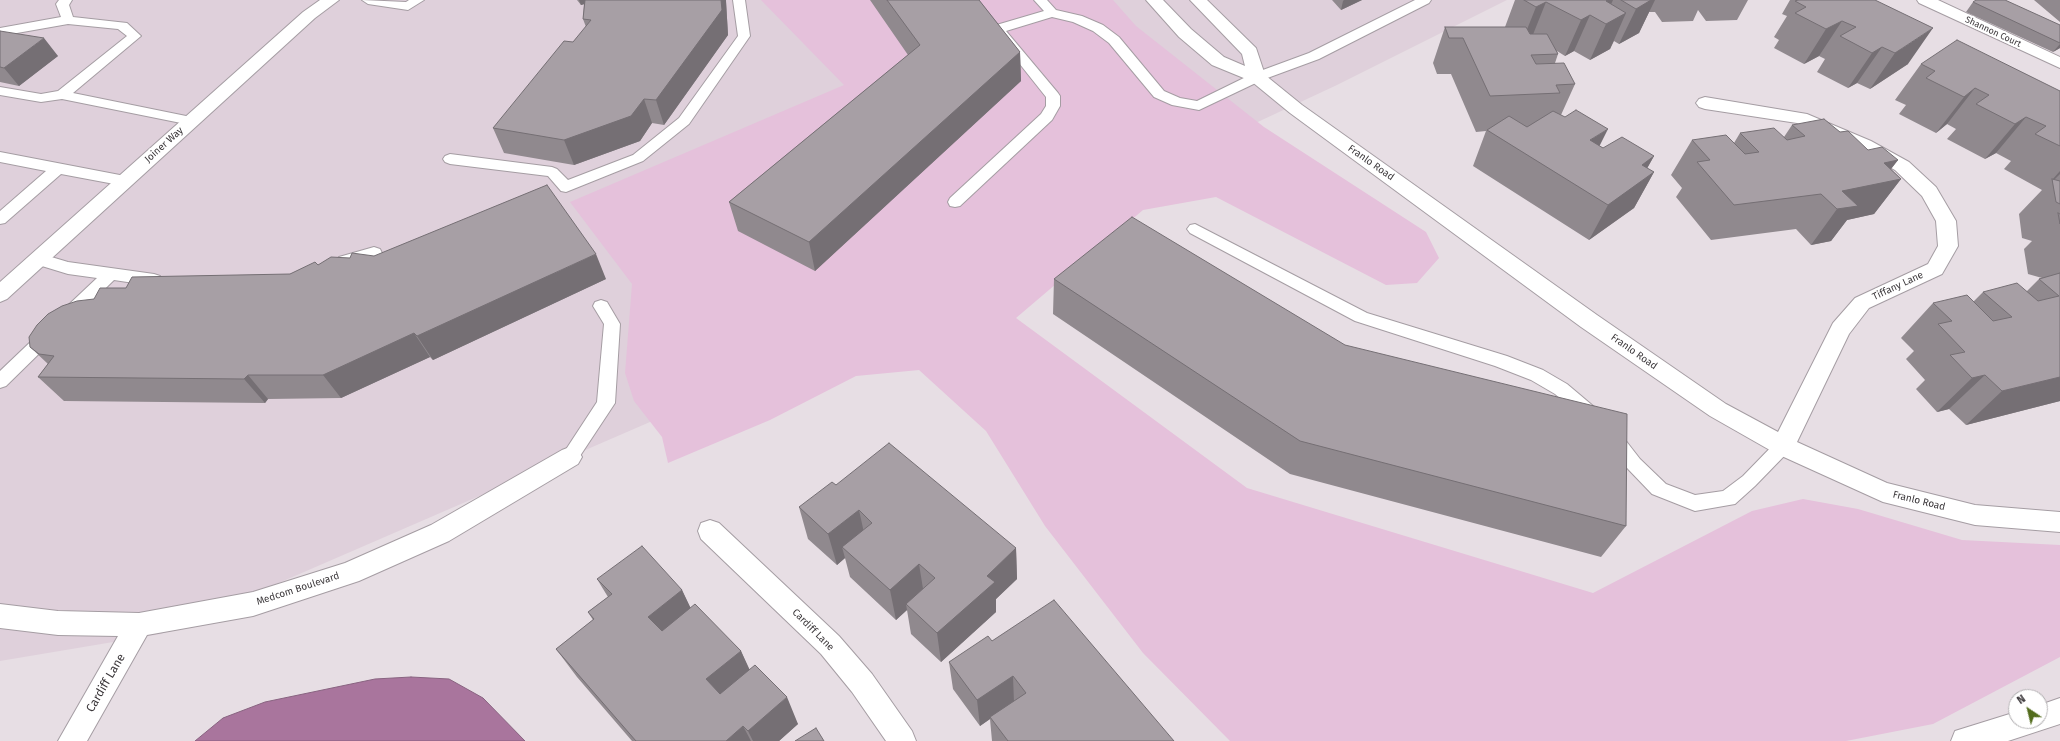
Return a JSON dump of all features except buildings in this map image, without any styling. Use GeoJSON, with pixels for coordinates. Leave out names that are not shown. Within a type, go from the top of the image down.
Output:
{"type":"FeatureCollection","features":[{"type":"Feature","properties":{"kind":"street","name":"Joiner Way"},"geometry":{"type":"LineString","coordinates":[[0,294],[309,15],[331,0]]}},
{"type":"Feature","properties":{"kind":"street","name":"Franlo Road"},"geometry":{"type":"LineString","coordinates":[[1154,0],[1185,33],[1218,61],[1257,77],[1296,109],[1473,235],[1589,321],[1718,410],[1783,446],[1884,492],[1975,514],[2060,522]]}},
{"type":"Feature","properties":{"kind":"street"},"geometry":{"type":"LineString","coordinates":[[1198,0],[1250,52],[1257,77]]}},
{"type":"Feature","properties":{"kind":"street","name":"Shannon Court"},"geometry":{"type":"LineString","coordinates":[[1925,0],[2060,63]]}},
{"type":"Feature","properties":{"kind":"street","name":"Tiffany Lane"},"geometry":{"type":"LineString","coordinates":[[1705,103],[1802,118],[1864,145],[1902,166],[1929,192],[1946,221],[1948,246],[1934,269],[1862,303],[1841,329],[1783,446]]}},
{"type":"Feature","properties":{"kind":"street","name":"Medcom Boulevard"},"geometry":{"type":"LineString","coordinates":[[0,616],[58,623],[139,624],[253,604],[350,573],[440,533],[570,457]]}},
{"type":"Feature","properties":{"kind":"street","name":"Cardiff Lane"},"geometry":{"type":"LineString","coordinates":[[710,531],[830,645],[862,683],[902,741]]}},
{"type":"Feature","properties":{"kind":"street","name":"Cardiff Lane"},"geometry":{"type":"LineString","coordinates":[[72,741],[139,624]]}},
{"type":"Feature","properties":{"kind":"street"},"geometry":{"type":"LineString","coordinates":[[2048,715],[2060,711]]}},
{"type":"Feature","properties":{"kind":"street"},"geometry":{"type":"LineString","coordinates":[[1965,741],[2008,728]]}},
{"type":"Feature","properties":{"kind":"lane"},"geometry":{"type":"LineString","coordinates":[[66,0],[62,4],[68,20]]}},
{"type":"Feature","properties":{"kind":"lane"},"geometry":{"type":"LineString","coordinates":[[368,0],[408,6],[418,0]]}},
{"type":"Feature","properties":{"kind":"lane"},"geometry":{"type":"LineString","coordinates":[[450,159],[552,172],[566,187],[638,158],[684,121],[744,36],[739,0]]}},
{"type":"Feature","properties":{"kind":"lane"},"geometry":{"type":"LineString","coordinates":[[1040,0],[1052,13]]}},
{"type":"Feature","properties":{"kind":"lane"},"geometry":{"type":"LineString","coordinates":[[998,29],[1052,13],[1077,19],[1098,28],[1114,40],[1159,94],[1177,102],[1200,106],[1257,77],[1314,56],[1425,0]]}},
{"type":"Feature","properties":{"kind":"lane"},"geometry":{"type":"LineString","coordinates":[[956,202],[1047,117],[1053,106],[1053,96],[988,17]]}},
{"type":"Feature","properties":{"kind":"lane"},"geometry":{"type":"LineString","coordinates":[[0,32],[68,20],[122,26],[135,36],[62,95]]}},
{"type":"Feature","properties":{"kind":"lane"},"geometry":{"type":"LineString","coordinates":[[0,91],[41,98],[62,95],[192,121]]}},
{"type":"Feature","properties":{"kind":"lane"},"geometry":{"type":"LineString","coordinates":[[0,157],[125,181]]}},
{"type":"Feature","properties":{"kind":"lane"},"geometry":{"type":"LineString","coordinates":[[0,219],[58,168]]}},
{"type":"Feature","properties":{"kind":"lane"},"geometry":{"type":"LineString","coordinates":[[1195,229],[1361,317],[1501,361],[1537,375],[1561,389],[1587,410],[1634,464],[1659,488],[1695,503],[1728,498],[1749,481],[1783,446]]}},
{"type":"Feature","properties":{"kind":"lane"},"geometry":{"type":"LineString","coordinates":[[331,265],[374,254]]}},
{"type":"Feature","properties":{"kind":"lane"},"geometry":{"type":"LineString","coordinates":[[38,259],[68,268],[110,275],[172,281]]}},
{"type":"Feature","properties":{"kind":"lane"},"geometry":{"type":"LineString","coordinates":[[0,381],[110,275]]}},
{"type":"Feature","properties":{"kind":"lane"},"geometry":{"type":"LineString","coordinates":[[570,457],[606,403],[612,324],[601,306]]}},
{"type":"Feature","properties":{"kind":"shaded area"},"geometry":{"type":"Polygon","coordinates":[[[0,0],[1507,0],[1337,85],[917,281],[727,393],[650,422],[161,634],[0,661],[0,0]]]}},
{"type":"Feature","properties":{"kind":"shaded area"},"geometry":{"type":"Polygon","coordinates":[[[761,0],[1113,0],[1136,26],[1264,127],[1426,232],[1439,258],[1417,283],[1386,285],[1216,197],[1143,210],[1016,318],[1247,488],[1593,593],[1752,511],[1803,499],[1858,509],[1962,540],[2060,545],[2060,657],[1933,724],[1846,741],[1230,741],[1143,653],[1045,526],[986,431],[919,370],[856,376],[770,420],[668,463],[662,437],[634,401],[625,373],[632,284],[570,202],[844,85],[761,0]]]}},
{"type":"Feature","properties":{"kind":"shaded area"},"geometry":{"type":"Polygon","coordinates":[[[411,677],[449,679],[483,698],[525,741],[195,741],[223,718],[265,702],[375,679],[411,677]]]}}]}
